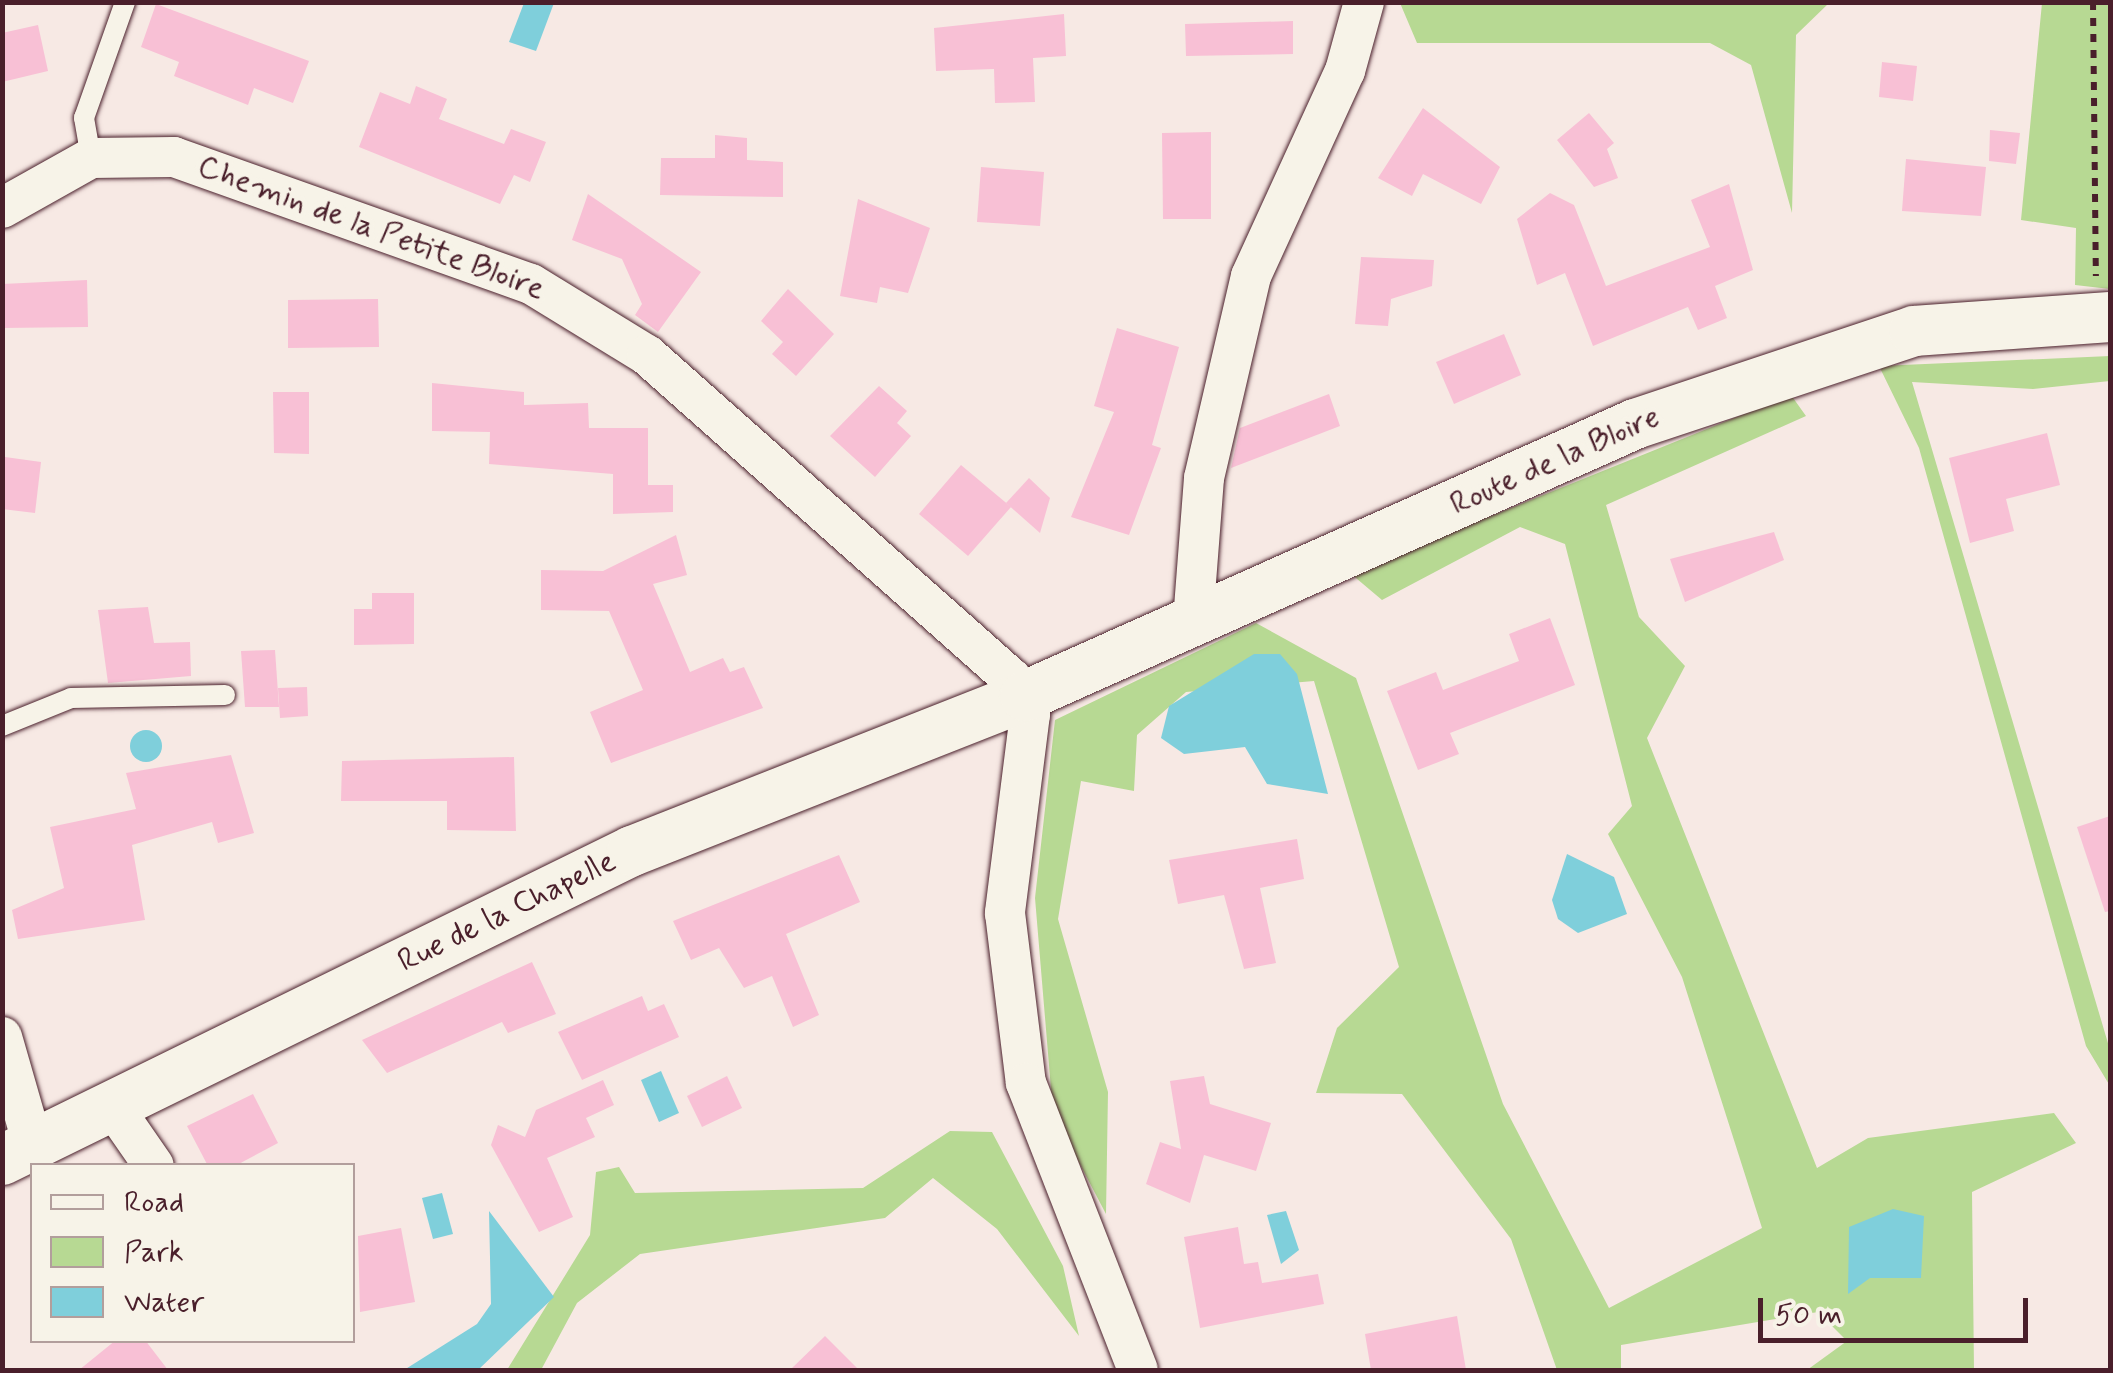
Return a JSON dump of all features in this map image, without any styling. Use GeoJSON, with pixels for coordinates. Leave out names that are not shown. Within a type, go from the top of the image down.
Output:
{"type":"FeatureCollection","features":[{"type":"Feature","properties":{"kind":"street"},"geometry":{"type":"LineString","coordinates":[[1194,621],[1204,478],[1251,276],[1345,70],[1364,2]]}},
{"type":"Feature","properties":{"kind":"street","name":"Chemin de la Petite Bloire"},"geometry":{"type":"LineString","coordinates":[[2,208],[91,158],[174,157],[440,247],[574,304],[662,368],[1024,696]]}},
{"type":"Feature","properties":{"kind":"street","name":"Route de la Bloire"},"geometry":{"type":"LineString","coordinates":[[1024,696],[1740,383],[1914,331],[2103,317]]}},
{"type":"Feature","properties":{"kind":"street"},"geometry":{"type":"LineString","coordinates":[[1024,696],[1029,755],[1007,858],[1011,1001],[1026,1083],[1138,1370]]}},
{"type":"Feature","properties":{"kind":"street","name":"Rue de la Chapelle"},"geometry":{"type":"LineString","coordinates":[[18,1153],[632,851],[1024,696]]}},
{"type":"Feature","properties":{"kind":"street"},"geometry":{"type":"LineString","coordinates":[[2,1038],[18,1153]]}},
{"type":"Feature","properties":{"kind":"street"},"geometry":{"type":"LineString","coordinates":[[111,1104],[152,1163]]}},
{"type":"Feature","properties":{"kind":"lane"},"geometry":{"type":"LineString","coordinates":[[91,158],[84,118],[124,2]]}},
{"type":"Feature","properties":{"kind":"lane"},"geometry":{"type":"LineString","coordinates":[[2,726],[71,698],[225,695]]}},
{"type":"Feature","properties":{"kind":"path"},"geometry":{"type":"LineString","coordinates":[[2093,2],[2103,317]]}},
{"type":"Feature","properties":{"kind":"green space"},"geometry":{"type":"Polygon","coordinates":[[[1400,3],[1829,3],[1796,35],[1792,213],[1751,65],[1710,43],[1417,43],[1400,3]]]}},
{"type":"Feature","properties":{"kind":"green space"},"geometry":{"type":"Polygon","coordinates":[[[2042,3],[2110,3],[2110,289],[2075,285],[2076,228],[2021,220],[2042,3]]]}},
{"type":"Feature","properties":{"kind":"green space"},"geometry":{"type":"Polygon","coordinates":[[[2110,356],[2110,381],[2033,389],[1912,382],[2110,1050],[2110,1086],[2086,1046],[1919,448],[1879,366],[2110,356]]]}},
{"type":"Feature","properties":{"kind":"green space"},"geometry":{"type":"Polygon","coordinates":[[[1791,395],[1806,416],[1606,505],[1639,617],[1685,666],[1647,738],[1817,1168],[1868,1138],[2054,1113],[2076,1143],[1972,1192],[1974,1370],[1807,1370],[1847,1341],[1818,1312],[1621,1345],[1621,1370],[1557,1370],[1511,1239],[1402,1094],[1316,1093],[1337,1028],[1399,967],[1314,681],[1186,692],[1137,735],[1134,791],[1081,781],[1058,919],[1108,1092],[1106,1214],[1053,1113],[1035,898],[1055,720],[1256,623],[1356,678],[1503,1104],[1609,1308],[1762,1228],[1682,977],[1608,834],[1632,806],[1565,544],[1520,527],[1382,600],[1350,573],[1791,395]]]}},
{"type":"Feature","properties":{"kind":"green space"},"geometry":{"type":"Polygon","coordinates":[[[950,1131],[992,1132],[1063,1266],[1079,1336],[997,1229],[933,1178],[885,1218],[640,1254],[577,1303],[541,1370],[507,1370],[590,1235],[596,1172],[619,1167],[635,1193],[863,1188],[950,1131]]]}},
{"type":"Feature","properties":{"kind":"water"},"geometry":{"type":"Polygon","coordinates":[[[524,3],[554,3],[536,51],[509,42],[524,3]]]}},
{"type":"Feature","properties":{"kind":"water"},"geometry":{"type":"Polygon","coordinates":[[[1254,654],[1280,654],[1297,674],[1328,794],[1267,784],[1245,747],[1184,754],[1161,738],[1169,706],[1254,654]]]}},
{"type":"Feature","properties":{"kind":"water"},"geometry":{"type":"Polygon","coordinates":[[[146,730],[157,735],[162,746],[157,757],[146,762],[135,757],[130,746],[135,735],[146,730]]]}},
{"type":"Feature","properties":{"kind":"water"},"geometry":{"type":"Polygon","coordinates":[[[1567,854],[1614,877],[1627,914],[1578,933],[1558,919],[1552,900],[1567,854]]]}},
{"type":"Feature","properties":{"kind":"water"},"geometry":{"type":"Polygon","coordinates":[[[661,1071],[679,1113],[659,1122],[641,1080],[661,1071]]]}},
{"type":"Feature","properties":{"kind":"water"},"geometry":{"type":"Polygon","coordinates":[[[442,1193],[453,1234],[433,1239],[422,1198],[442,1193]]]}},
{"type":"Feature","properties":{"kind":"water"},"geometry":{"type":"Polygon","coordinates":[[[1893,1209],[1924,1216],[1921,1278],[1870,1278],[1848,1294],[1849,1227],[1893,1209]]]}},
{"type":"Feature","properties":{"kind":"water"},"geometry":{"type":"Polygon","coordinates":[[[489,1211],[554,1297],[478,1370],[404,1370],[477,1324],[491,1304],[489,1211]]]}},
{"type":"Feature","properties":{"kind":"water"},"geometry":{"type":"Polygon","coordinates":[[[1286,1211],[1299,1250],[1281,1264],[1267,1215],[1286,1211]]]}},
{"type":"Feature","properties":{"kind":"building"},"geometry":{"type":"Polygon","coordinates":[[[156,4],[309,61],[293,103],[254,88],[248,105],[174,76],[179,62],[141,47],[156,4]]]}},
{"type":"Feature","properties":{"kind":"building"},"geometry":{"type":"Polygon","coordinates":[[[1064,14],[1066,56],[1033,58],[1035,102],[995,103],[994,69],[936,71],[934,28],[1064,14]]]}},
{"type":"Feature","properties":{"kind":"building"},"geometry":{"type":"Polygon","coordinates":[[[1293,21],[1293,54],[1186,56],[1185,24],[1293,21]]]}},
{"type":"Feature","properties":{"kind":"building"},"geometry":{"type":"Polygon","coordinates":[[[38,25],[48,71],[2,82],[2,33],[38,25]]]}},
{"type":"Feature","properties":{"kind":"building"},"geometry":{"type":"Polygon","coordinates":[[[1882,62],[1917,66],[1913,101],[1879,97],[1882,62]]]}},
{"type":"Feature","properties":{"kind":"building"},"geometry":{"type":"Polygon","coordinates":[[[416,86],[447,99],[439,119],[504,144],[511,129],[546,142],[530,182],[514,175],[500,204],[359,147],[380,92],[410,104],[416,86]]]}},
{"type":"Feature","properties":{"kind":"building"},"geometry":{"type":"Polygon","coordinates":[[[1423,108],[1500,167],[1481,204],[1423,174],[1412,196],[1378,178],[1423,108]]]}},
{"type":"Feature","properties":{"kind":"building"},"geometry":{"type":"Polygon","coordinates":[[[1589,113],[1614,143],[1607,149],[1618,178],[1594,187],[1557,140],[1589,113]]]}},
{"type":"Feature","properties":{"kind":"building"},"geometry":{"type":"Polygon","coordinates":[[[1990,130],[2020,133],[2016,164],[1989,161],[1990,130]]]}},
{"type":"Feature","properties":{"kind":"building"},"geometry":{"type":"Polygon","coordinates":[[[1211,132],[1211,219],[1163,219],[1162,133],[1211,132]]]}},
{"type":"Feature","properties":{"kind":"building"},"geometry":{"type":"Polygon","coordinates":[[[715,135],[747,138],[747,160],[783,162],[783,197],[660,195],[661,158],[715,158],[715,135]]]}},
{"type":"Feature","properties":{"kind":"building"},"geometry":{"type":"Polygon","coordinates":[[[1906,159],[1986,167],[1981,216],[1902,211],[1906,159]]]}},
{"type":"Feature","properties":{"kind":"building"},"geometry":{"type":"Polygon","coordinates":[[[981,167],[1044,172],[1040,226],[977,222],[981,167]]]}},
{"type":"Feature","properties":{"kind":"building"},"geometry":{"type":"Polygon","coordinates":[[[1729,184],[1753,270],[1715,286],[1727,318],[1698,330],[1688,307],[1593,346],[1565,273],[1537,285],[1517,219],[1550,193],[1574,205],[1606,286],[1710,247],[1691,200],[1729,184]]]}},
{"type":"Feature","properties":{"kind":"building"},"geometry":{"type":"Polygon","coordinates":[[[588,194],[701,272],[658,332],[635,315],[642,304],[622,259],[572,240],[588,194]]]}},
{"type":"Feature","properties":{"kind":"building"},"geometry":{"type":"Polygon","coordinates":[[[858,199],[930,228],[908,293],[880,287],[877,303],[840,296],[858,199]]]}},
{"type":"Feature","properties":{"kind":"building"},"geometry":{"type":"Polygon","coordinates":[[[1361,257],[1434,260],[1432,286],[1391,299],[1388,326],[1355,324],[1361,257]]]}},
{"type":"Feature","properties":{"kind":"building"},"geometry":{"type":"Polygon","coordinates":[[[87,280],[88,327],[2,328],[2,284],[87,280]]]}},
{"type":"Feature","properties":{"kind":"building"},"geometry":{"type":"Polygon","coordinates":[[[788,289],[834,334],[796,376],[772,354],[783,342],[761,321],[788,289]]]}},
{"type":"Feature","properties":{"kind":"building"},"geometry":{"type":"Polygon","coordinates":[[[378,299],[379,347],[288,348],[288,300],[378,299]]]}},
{"type":"Feature","properties":{"kind":"building"},"geometry":{"type":"Polygon","coordinates":[[[1117,328],[1179,347],[1152,445],[1161,448],[1129,535],[1071,517],[1114,412],[1094,406],[1117,328]]]}},
{"type":"Feature","properties":{"kind":"building"},"geometry":{"type":"Polygon","coordinates":[[[1504,334],[1521,375],[1454,404],[1436,362],[1504,334]]]}},
{"type":"Feature","properties":{"kind":"building"},"geometry":{"type":"Polygon","coordinates":[[[432,383],[524,392],[524,405],[588,403],[589,428],[648,428],[648,485],[673,485],[673,512],[613,514],[613,474],[489,464],[490,432],[432,431],[432,383]]]}},
{"type":"Feature","properties":{"kind":"building"},"geometry":{"type":"Polygon","coordinates":[[[879,386],[907,411],[897,423],[911,436],[875,477],[830,436],[879,386]]]}},
{"type":"Feature","properties":{"kind":"building"},"geometry":{"type":"Polygon","coordinates":[[[273,392],[309,392],[309,454],[274,453],[273,392]]]}},
{"type":"Feature","properties":{"kind":"building"},"geometry":{"type":"Polygon","coordinates":[[[1329,394],[1340,426],[1231,468],[1240,428],[1329,394]]]}},
{"type":"Feature","properties":{"kind":"building"},"geometry":{"type":"Polygon","coordinates":[[[2047,433],[2060,485],[2006,499],[2014,531],[1970,543],[1949,458],[2047,433]]]}},
{"type":"Feature","properties":{"kind":"building"},"geometry":{"type":"Polygon","coordinates":[[[5,457],[41,462],[35,513],[2,509],[5,457]]]}},
{"type":"Feature","properties":{"kind":"building"},"geometry":{"type":"Polygon","coordinates":[[[961,465],[1011,507],[968,556],[919,514],[961,465]]]}},
{"type":"Feature","properties":{"kind":"building"},"geometry":{"type":"Polygon","coordinates":[[[1029,478],[1050,498],[1040,533],[1006,503],[1029,478]]]}},
{"type":"Feature","properties":{"kind":"building"},"geometry":{"type":"Polygon","coordinates":[[[1774,532],[1784,560],[1685,602],[1670,559],[1774,532]]]}},
{"type":"Feature","properties":{"kind":"building"},"geometry":{"type":"Polygon","coordinates":[[[676,535],[687,575],[653,584],[690,672],[723,658],[730,672],[744,667],[763,708],[611,763],[590,712],[643,690],[609,611],[541,610],[541,570],[603,571],[676,535]]]}},
{"type":"Feature","properties":{"kind":"building"},"geometry":{"type":"Polygon","coordinates":[[[372,593],[414,593],[414,644],[354,645],[354,609],[372,609],[372,593]]]}},
{"type":"Feature","properties":{"kind":"building"},"geometry":{"type":"Polygon","coordinates":[[[148,607],[154,643],[190,642],[191,676],[108,683],[98,610],[148,607]]]}},
{"type":"Feature","properties":{"kind":"building"},"geometry":{"type":"Polygon","coordinates":[[[1550,618],[1575,685],[1450,733],[1459,754],[1418,770],[1387,691],[1436,672],[1443,690],[1519,661],[1509,634],[1550,618]]]}},
{"type":"Feature","properties":{"kind":"building"},"geometry":{"type":"Polygon","coordinates":[[[275,650],[279,707],[245,707],[241,651],[275,650]]]}},
{"type":"Feature","properties":{"kind":"building"},"geometry":{"type":"Polygon","coordinates":[[[307,687],[308,716],[280,718],[278,688],[307,687]]]}},
{"type":"Feature","properties":{"kind":"building"},"geometry":{"type":"Polygon","coordinates":[[[231,755],[254,833],[218,843],[212,822],[132,845],[145,920],[18,939],[12,910],[64,888],[50,827],[136,809],[126,773],[231,755]]]}},
{"type":"Feature","properties":{"kind":"building"},"geometry":{"type":"Polygon","coordinates":[[[514,757],[516,831],[447,830],[447,801],[341,801],[342,761],[514,757]]]}},
{"type":"Feature","properties":{"kind":"building"},"geometry":{"type":"Polygon","coordinates":[[[2110,816],[2110,911],[2105,912],[2077,827],[2110,816]]]}},
{"type":"Feature","properties":{"kind":"building"},"geometry":{"type":"Polygon","coordinates":[[[1297,839],[1304,879],[1260,888],[1276,963],[1244,969],[1224,895],[1178,904],[1169,860],[1297,839]]]}},
{"type":"Feature","properties":{"kind":"building"},"geometry":{"type":"Polygon","coordinates":[[[839,855],[860,902],[786,934],[819,1015],[793,1027],[772,976],[744,988],[719,948],[691,960],[673,921],[839,855]]]}},
{"type":"Feature","properties":{"kind":"building"},"geometry":{"type":"Polygon","coordinates":[[[532,962],[556,1014],[508,1033],[502,1022],[387,1073],[362,1040],[532,962]]]}},
{"type":"Feature","properties":{"kind":"building"},"geometry":{"type":"Polygon","coordinates":[[[642,996],[648,1011],[664,1004],[679,1037],[582,1080],[558,1032],[642,996]]]}},
{"type":"Feature","properties":{"kind":"building"},"geometry":{"type":"Polygon","coordinates":[[[727,1076],[742,1108],[702,1127],[687,1096],[727,1076]]]}},
{"type":"Feature","properties":{"kind":"building"},"geometry":{"type":"Polygon","coordinates":[[[1204,1076],[1210,1104],[1271,1123],[1256,1171],[1204,1155],[1190,1203],[1146,1184],[1160,1142],[1181,1149],[1170,1081],[1204,1076]]]}},
{"type":"Feature","properties":{"kind":"building"},"geometry":{"type":"Polygon","coordinates":[[[603,1080],[614,1105],[586,1118],[595,1137],[547,1158],[573,1217],[539,1232],[491,1145],[498,1125],[525,1137],[536,1110],[603,1080]]]}},
{"type":"Feature","properties":{"kind":"building"},"geometry":{"type":"Polygon","coordinates":[[[253,1094],[278,1143],[241,1163],[206,1163],[187,1126],[253,1094]]]}},
{"type":"Feature","properties":{"kind":"building"},"geometry":{"type":"Polygon","coordinates":[[[1238,1227],[1244,1264],[1258,1262],[1262,1283],[1318,1274],[1324,1304],[1200,1328],[1184,1237],[1238,1227]]]}},
{"type":"Feature","properties":{"kind":"building"},"geometry":{"type":"Polygon","coordinates":[[[401,1228],[415,1302],[360,1312],[358,1236],[401,1228]]]}},
{"type":"Feature","properties":{"kind":"building"},"geometry":{"type":"Polygon","coordinates":[[[1457,1316],[1466,1370],[1371,1370],[1365,1334],[1457,1316]]]}},
{"type":"Feature","properties":{"kind":"building"},"geometry":{"type":"Polygon","coordinates":[[[825,1336],[859,1370],[790,1370],[825,1336]]]}},
{"type":"Feature","properties":{"kind":"building"},"geometry":{"type":"Polygon","coordinates":[[[112,1343],[147,1343],[168,1370],[79,1370],[112,1343]]]}}]}
